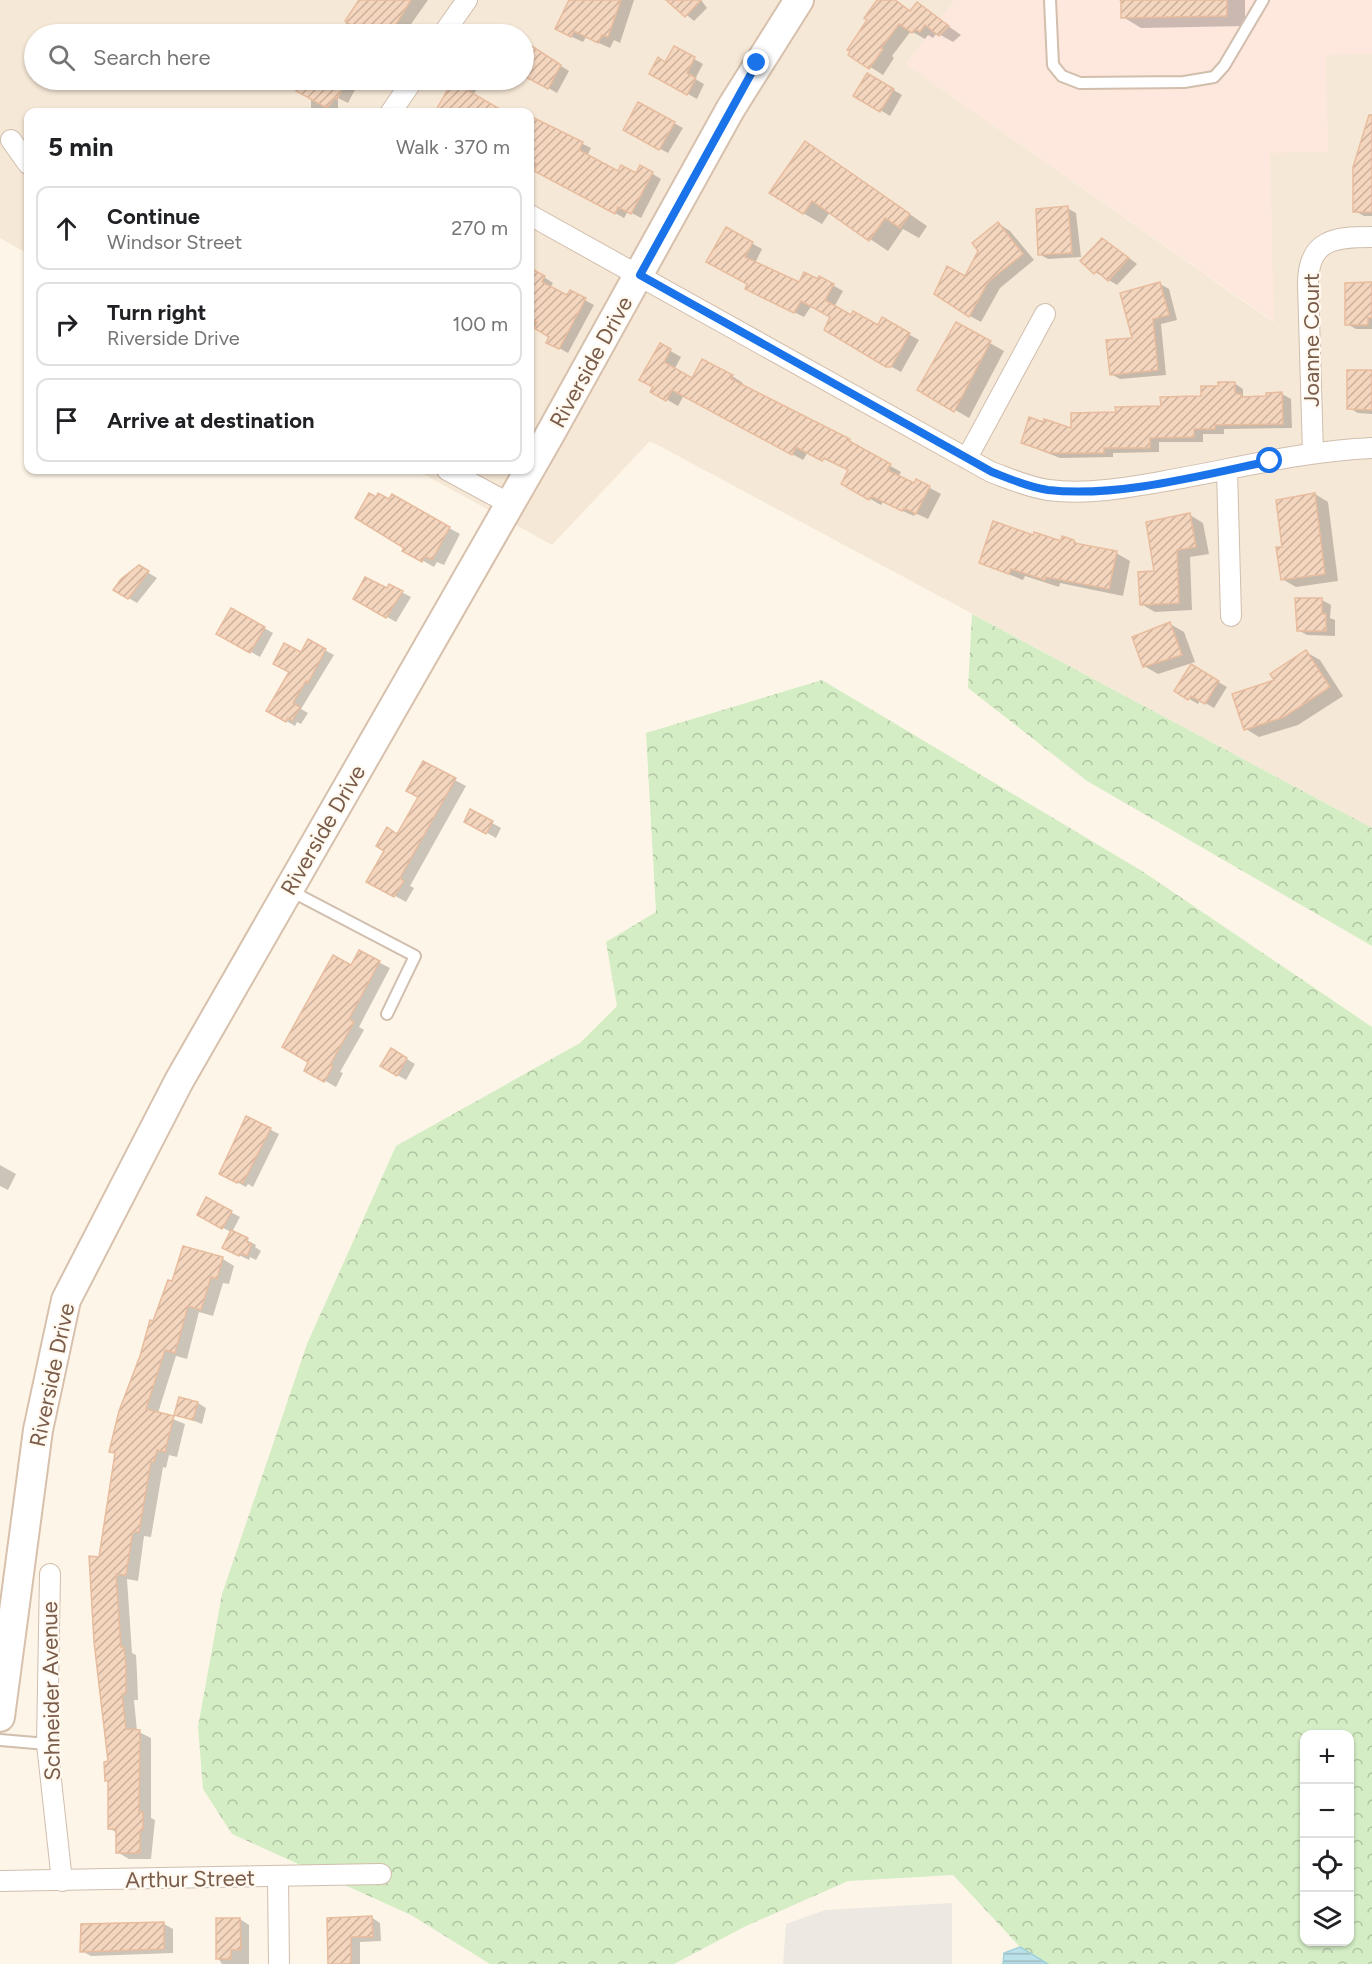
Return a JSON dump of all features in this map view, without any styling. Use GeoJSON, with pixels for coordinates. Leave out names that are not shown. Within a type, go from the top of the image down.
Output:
{"type":"FeatureCollection","features":[{"type":"Feature","properties":{"kind":"main road","name":"Riverside Drive"},"geometry":{"type":"LineString","coordinates":[[534,462],[731,108],[799,0]]}},
{"type":"Feature","properties":{"kind":"main road","name":"Riverside Drive"},"geometry":{"type":"LineString","coordinates":[[0,1716],[38,1430],[66,1300],[179,1081],[527,474]]}},
{"type":"Feature","properties":{"kind":"street"},"geometry":{"type":"LineString","coordinates":[[450,24],[467,0]]}},
{"type":"Feature","properties":{"kind":"street"},"geometry":{"type":"LineString","coordinates":[[394,108],[406,90]]}},
{"type":"Feature","properties":{"kind":"street"},"geometry":{"type":"LineString","coordinates":[[10,140],[24,159]]}},
{"type":"Feature","properties":{"kind":"street"},"geometry":{"type":"LineString","coordinates":[[534,217],[967,458],[1018,483],[1074,492],[1109,490],[1313,453],[1372,448]]}},
{"type":"Feature","properties":{"kind":"street","name":"Joanne Court"},"geometry":{"type":"LineString","coordinates":[[1313,453],[1308,284],[1310,264],[1316,252],[1331,240],[1344,237],[1372,237]]}},
{"type":"Feature","properties":{"kind":"street"},"geometry":{"type":"LineString","coordinates":[[967,458],[1045,314]]}},
{"type":"Feature","properties":{"kind":"street"},"geometry":{"type":"LineString","coordinates":[[1227,470],[1231,616]]}},
{"type":"Feature","properties":{"kind":"street"},"geometry":{"type":"LineString","coordinates":[[454,474],[510,504]]}},
{"type":"Feature","properties":{"kind":"street","name":"Schneider Avenue"},"geometry":{"type":"LineString","coordinates":[[50,1574],[47,1744],[62,1881]]}},
{"type":"Feature","properties":{"kind":"street","name":"Arthur Street"},"geometry":{"type":"LineString","coordinates":[[0,1881],[278,1878],[381,1874]]}},
{"type":"Feature","properties":{"kind":"street"},"geometry":{"type":"LineString","coordinates":[[278,1878],[279,1964]]}},
{"type":"Feature","properties":{"kind":"lane"},"geometry":{"type":"LineString","coordinates":[[1050,0],[1053,65],[1062,76],[1080,83],[1184,82],[1214,77],[1224,66],[1263,0]]}},
{"type":"Feature","properties":{"kind":"lane"},"geometry":{"type":"LineString","coordinates":[[288,890],[415,956],[387,1014]]}},
{"type":"Feature","properties":{"kind":"lane"},"geometry":{"type":"LineString","coordinates":[[0,1740],[47,1744]]}},
{"type":"Feature","properties":{"kind":"shaded area"},"geometry":{"type":"Polygon","coordinates":[[[0,0],[955,0],[906,64],[1273,322],[1270,152],[1326,54],[1372,54],[1372,828],[650,441],[552,545],[423,474],[534,474],[534,108],[24,108],[24,252],[0,238],[0,0]]]}},
{"type":"Feature","properties":{"kind":"shaded area"},"geometry":{"type":"Polygon","coordinates":[[[955,0],[1372,0],[1372,54],[1326,55],[1328,152],[1270,153],[1274,322],[906,64],[955,0]]]}},
{"type":"Feature","properties":{"kind":"shaded area"},"geometry":{"type":"Polygon","coordinates":[[[952,1903],[952,1964],[783,1964],[786,1924],[825,1910],[952,1903]]]}},
{"type":"Feature","properties":{"kind":"green space"},"geometry":{"type":"Polygon","coordinates":[[[972,614],[1372,828],[1372,946],[1087,781],[968,688],[972,614]]]}},
{"type":"Feature","properties":{"kind":"green space"},"geometry":{"type":"Polygon","coordinates":[[[822,680],[1142,871],[1372,1027],[1372,1964],[1048,1964],[1020,1947],[953,1875],[848,1881],[746,1926],[674,1964],[490,1964],[411,1915],[232,1834],[203,1789],[198,1727],[222,1594],[307,1344],[396,1146],[580,1043],[617,1006],[606,942],[656,912],[646,733],[822,680]]]}},
{"type":"Feature","properties":{"kind":"water"},"geometry":{"type":"Polygon","coordinates":[[[1020,1947],[1048,1964],[1003,1964],[1004,1953],[1020,1947]]]}},
{"type":"Feature","properties":{"kind":"building"},"geometry":{"type":"Polygon","coordinates":[[[359,0],[411,0],[396,24],[349,24],[345,21],[359,0]]]}},
{"type":"Feature","properties":{"kind":"building"},"geometry":{"type":"Polygon","coordinates":[[[569,0],[621,0],[608,37],[602,35],[598,43],[574,31],[571,37],[555,29],[569,0]]]}},
{"type":"Feature","properties":{"kind":"building"},"geometry":{"type":"Polygon","coordinates":[[[666,0],[701,0],[685,17],[666,0]]]}},
{"type":"Feature","properties":{"kind":"building"},"geometry":{"type":"Polygon","coordinates":[[[877,0],[895,0],[910,11],[917,2],[949,26],[939,36],[925,25],[920,32],[915,29],[912,33],[899,24],[869,69],[848,55],[850,51],[847,50],[867,20],[864,18],[877,0]]]}},
{"type":"Feature","properties":{"kind":"building"},"geometry":{"type":"Polygon","coordinates":[[[1121,0],[1227,0],[1227,16],[1121,18],[1121,0]]]}},
{"type":"Feature","properties":{"kind":"building"},"geometry":{"type":"Polygon","coordinates":[[[674,46],[695,57],[687,73],[696,78],[687,95],[649,74],[658,57],[665,62],[674,46]]]}},
{"type":"Feature","properties":{"kind":"building"},"geometry":{"type":"Polygon","coordinates":[[[534,47],[561,65],[548,89],[534,81],[534,47]]]}},
{"type":"Feature","properties":{"kind":"building"},"geometry":{"type":"Polygon","coordinates":[[[867,73],[894,89],[880,112],[853,96],[867,73]]]}},
{"type":"Feature","properties":{"kind":"building"},"geometry":{"type":"Polygon","coordinates":[[[342,90],[337,99],[335,97],[327,108],[296,91],[342,90]]]}},
{"type":"Feature","properties":{"kind":"building"},"geometry":{"type":"Polygon","coordinates":[[[447,90],[467,90],[498,108],[437,108],[447,90]]]}},
{"type":"Feature","properties":{"kind":"building"},"geometry":{"type":"Polygon","coordinates":[[[638,102],[675,122],[659,150],[623,130],[638,102]]]}},
{"type":"Feature","properties":{"kind":"building"},"geometry":{"type":"Polygon","coordinates":[[[1369,115],[1372,115],[1372,212],[1353,212],[1353,167],[1369,115]]]}},
{"type":"Feature","properties":{"kind":"building"},"geometry":{"type":"Polygon","coordinates":[[[534,118],[583,142],[579,150],[618,171],[621,165],[636,173],[640,165],[653,172],[631,214],[618,207],[615,214],[534,171],[537,164],[534,162],[534,118]]]}},
{"type":"Feature","properties":{"kind":"building"},"geometry":{"type":"Polygon","coordinates":[[[805,141],[910,214],[900,228],[885,218],[869,241],[812,201],[803,214],[769,193],[805,141]]]}},
{"type":"Feature","properties":{"kind":"building"},"geometry":{"type":"Polygon","coordinates":[[[1068,206],[1072,253],[1038,255],[1036,209],[1068,206]]]}},
{"type":"Feature","properties":{"kind":"building"},"geometry":{"type":"Polygon","coordinates":[[[998,222],[1023,254],[988,282],[969,317],[934,294],[947,266],[965,276],[978,251],[972,243],[998,222]]]}},
{"type":"Feature","properties":{"kind":"building"},"geometry":{"type":"Polygon","coordinates":[[[726,227],[753,242],[745,257],[799,282],[804,272],[818,279],[819,276],[834,284],[825,300],[851,315],[853,311],[878,325],[882,317],[910,333],[891,367],[886,367],[824,330],[830,317],[801,301],[794,313],[745,289],[747,284],[706,262],[726,227]]]}},
{"type":"Feature","properties":{"kind":"building"},"geometry":{"type":"Polygon","coordinates":[[[1102,238],[1129,258],[1108,281],[1097,271],[1094,274],[1080,261],[1102,238]]]}},
{"type":"Feature","properties":{"kind":"building"},"geometry":{"type":"Polygon","coordinates":[[[534,270],[545,276],[542,282],[567,295],[570,290],[586,298],[559,349],[546,343],[549,337],[534,328],[537,322],[534,320],[534,270]]]}},
{"type":"Feature","properties":{"kind":"building"},"geometry":{"type":"Polygon","coordinates":[[[1160,282],[1169,315],[1153,319],[1158,370],[1110,375],[1106,340],[1132,338],[1120,293],[1160,282]]]}},
{"type":"Feature","properties":{"kind":"building"},"geometry":{"type":"Polygon","coordinates":[[[1372,282],[1372,318],[1368,318],[1368,325],[1345,325],[1345,283],[1372,282]]]}},
{"type":"Feature","properties":{"kind":"building"},"geometry":{"type":"Polygon","coordinates":[[[956,322],[991,341],[954,412],[917,390],[956,322]]]}},
{"type":"Feature","properties":{"kind":"building"},"geometry":{"type":"Polygon","coordinates":[[[660,343],[671,349],[664,362],[692,378],[702,359],[733,375],[731,379],[850,439],[849,441],[891,464],[887,470],[914,483],[916,479],[930,486],[916,514],[904,508],[902,511],[871,496],[869,500],[841,484],[848,470],[824,458],[822,461],[796,447],[792,455],[672,390],[666,401],[650,392],[653,387],[639,380],[660,343]]]}},
{"type":"Feature","properties":{"kind":"building"},"geometry":{"type":"Polygon","coordinates":[[[1347,370],[1372,370],[1372,410],[1347,409],[1347,370]]]}},
{"type":"Feature","properties":{"kind":"building"},"geometry":{"type":"Polygon","coordinates":[[[1218,382],[1235,382],[1235,394],[1241,394],[1241,397],[1266,396],[1266,393],[1282,392],[1283,424],[1215,425],[1215,429],[1194,429],[1194,437],[1150,438],[1150,448],[1104,448],[1104,453],[1050,453],[1021,443],[1029,417],[1043,422],[1044,419],[1071,428],[1071,413],[1116,412],[1115,407],[1161,406],[1160,397],[1201,396],[1201,386],[1218,386],[1218,382]]]}},
{"type":"Feature","properties":{"kind":"building"},"geometry":{"type":"Polygon","coordinates":[[[369,493],[376,497],[378,493],[389,499],[392,494],[450,527],[432,560],[425,556],[422,562],[402,551],[404,548],[355,518],[369,493]]]}},
{"type":"Feature","properties":{"kind":"building"},"geometry":{"type":"Polygon","coordinates":[[[1315,493],[1325,574],[1281,580],[1276,547],[1282,547],[1276,500],[1315,493]]]}},
{"type":"Feature","properties":{"kind":"building"},"geometry":{"type":"Polygon","coordinates":[[[1190,513],[1196,547],[1177,550],[1179,603],[1140,605],[1138,572],[1154,571],[1146,522],[1190,513]]]}},
{"type":"Feature","properties":{"kind":"building"},"geometry":{"type":"Polygon","coordinates":[[[993,521],[1033,535],[1034,532],[1061,541],[1062,536],[1074,540],[1074,543],[1117,551],[1109,589],[1046,577],[1045,580],[1011,569],[1009,574],[979,563],[993,521]]]}},
{"type":"Feature","properties":{"kind":"building"},"geometry":{"type":"Polygon","coordinates":[[[139,565],[149,571],[128,599],[113,590],[121,579],[139,565]]]}},
{"type":"Feature","properties":{"kind":"building"},"geometry":{"type":"Polygon","coordinates":[[[365,577],[387,588],[389,584],[403,591],[386,618],[353,599],[365,577]]]}},
{"type":"Feature","properties":{"kind":"building"},"geometry":{"type":"Polygon","coordinates":[[[1295,598],[1322,598],[1322,614],[1326,614],[1326,631],[1297,631],[1295,598]]]}},
{"type":"Feature","properties":{"kind":"building"},"geometry":{"type":"Polygon","coordinates":[[[231,608],[265,627],[250,653],[216,634],[231,608]]]}},
{"type":"Feature","properties":{"kind":"building"},"geometry":{"type":"Polygon","coordinates":[[[1170,622],[1182,655],[1143,667],[1132,637],[1170,622]]]}},
{"type":"Feature","properties":{"kind":"building"},"geometry":{"type":"Polygon","coordinates":[[[308,639],[326,649],[308,683],[306,681],[293,703],[300,707],[292,721],[288,718],[286,722],[266,711],[289,672],[273,664],[284,643],[301,652],[308,639]]]}},
{"type":"Feature","properties":{"kind":"building"},"geometry":{"type":"Polygon","coordinates":[[[1306,650],[1330,687],[1284,717],[1244,730],[1232,694],[1274,680],[1270,674],[1306,650]]]}},
{"type":"Feature","properties":{"kind":"building"},"geometry":{"type":"Polygon","coordinates":[[[1191,664],[1219,681],[1205,704],[1191,696],[1188,700],[1174,691],[1191,664]]]}},
{"type":"Feature","properties":{"kind":"building"},"geometry":{"type":"Polygon","coordinates":[[[423,761],[456,778],[400,878],[404,881],[394,897],[366,882],[384,851],[376,846],[387,827],[397,834],[418,797],[406,791],[423,761]]]}},
{"type":"Feature","properties":{"kind":"building"},"geometry":{"type":"Polygon","coordinates":[[[470,809],[493,821],[486,834],[464,822],[470,809]]]}},
{"type":"Feature","properties":{"kind":"building"},"geometry":{"type":"Polygon","coordinates":[[[359,950],[380,961],[349,1019],[354,1022],[330,1065],[333,1066],[324,1082],[304,1071],[308,1062],[282,1047],[333,955],[351,965],[359,950]]]}},
{"type":"Feature","properties":{"kind":"building"},"geometry":{"type":"Polygon","coordinates":[[[391,1048],[407,1058],[397,1076],[380,1066],[391,1048]]]}},
{"type":"Feature","properties":{"kind":"building"},"geometry":{"type":"Polygon","coordinates":[[[246,1116],[271,1128],[243,1183],[238,1181],[237,1183],[219,1174],[246,1116]]]}},
{"type":"Feature","properties":{"kind":"building"},"geometry":{"type":"Polygon","coordinates":[[[206,1197],[232,1211],[222,1229],[197,1215],[206,1197]]]}},
{"type":"Feature","properties":{"kind":"building"},"geometry":{"type":"Polygon","coordinates":[[[231,1230],[248,1238],[247,1242],[252,1244],[247,1256],[241,1253],[239,1256],[222,1248],[231,1230]]]}},
{"type":"Feature","properties":{"kind":"building"},"geometry":{"type":"Polygon","coordinates":[[[183,1246],[223,1257],[217,1279],[211,1277],[201,1310],[188,1306],[175,1353],[165,1350],[146,1409],[174,1416],[165,1452],[157,1450],[154,1462],[151,1462],[139,1532],[133,1531],[126,1575],[116,1574],[121,1647],[124,1647],[126,1665],[126,1694],[122,1694],[126,1729],[140,1730],[139,1812],[143,1812],[143,1830],[140,1830],[140,1853],[116,1853],[116,1829],[108,1829],[108,1781],[105,1781],[104,1762],[108,1761],[94,1642],[89,1556],[99,1557],[115,1453],[109,1452],[119,1411],[140,1356],[150,1320],[153,1321],[168,1280],[172,1281],[183,1246]]]}},
{"type":"Feature","properties":{"kind":"building"},"geometry":{"type":"Polygon","coordinates":[[[179,1397],[198,1402],[193,1420],[174,1415],[179,1397]]]}},
{"type":"Feature","properties":{"kind":"building"},"geometry":{"type":"Polygon","coordinates":[[[372,1916],[373,1937],[351,1937],[351,1964],[328,1964],[327,1918],[372,1916]]]}},
{"type":"Feature","properties":{"kind":"building"},"geometry":{"type":"Polygon","coordinates":[[[216,1918],[240,1918],[241,1950],[231,1950],[231,1959],[216,1959],[216,1918]]]}},
{"type":"Feature","properties":{"kind":"building"},"geometry":{"type":"Polygon","coordinates":[[[164,1922],[164,1949],[80,1952],[81,1924],[164,1922]]]}},
{"type":"Feature","properties":{"kind":"route"},"geometry":{"type":"LineString","coordinates":[[757,63],[640,275],[992,472],[1018,483],[1074,492],[1109,490],[1270,461]]}}]}
